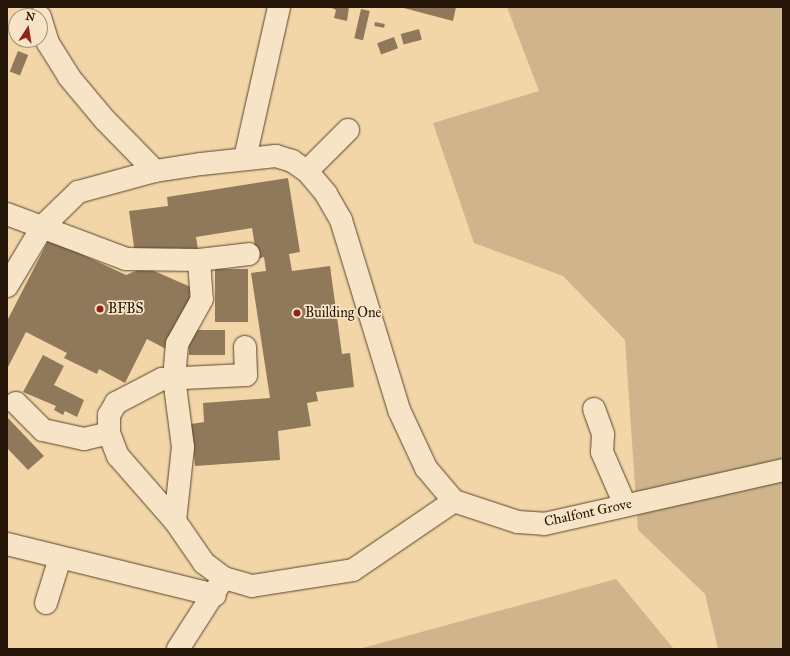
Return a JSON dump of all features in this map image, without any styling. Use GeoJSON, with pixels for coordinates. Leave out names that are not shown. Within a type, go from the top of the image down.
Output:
{"type":"FeatureCollection","features":[{"type":"Feature","properties":{"kind":"street"},"geometry":{"type":"LineString","coordinates":[[245,158],[279,7]]}},
{"type":"Feature","properties":{"kind":"street"},"geometry":{"type":"LineString","coordinates":[[48,43],[70,77],[105,120],[155,171]]}},
{"type":"Feature","properties":{"kind":"street"},"geometry":{"type":"LineString","coordinates":[[308,172],[348,130]]}},
{"type":"Feature","properties":{"kind":"street"},"geometry":{"type":"LineString","coordinates":[[7,286],[43,226],[78,192],[155,171],[245,158],[276,156],[292,161],[308,172],[341,220],[411,437],[426,468],[454,501],[353,570],[252,586],[219,586],[60,558],[7,544]]}},
{"type":"Feature","properties":{"kind":"street"},"geometry":{"type":"LineString","coordinates":[[7,214],[43,226],[126,259],[199,260],[249,254]]}},
{"type":"Feature","properties":{"kind":"street"},"geometry":{"type":"LineString","coordinates":[[175,521],[183,447],[174,378],[177,344],[202,299],[199,260]]}},
{"type":"Feature","properties":{"kind":"street"},"geometry":{"type":"LineString","coordinates":[[219,586],[175,521],[118,456],[109,433],[109,415],[116,403],[162,379],[246,375],[245,347]]}},
{"type":"Feature","properties":{"kind":"street"},"geometry":{"type":"LineString","coordinates":[[16,403],[43,430],[84,439],[109,433]]}},
{"type":"Feature","properties":{"kind":"street"},"geometry":{"type":"LineString","coordinates":[[594,409],[603,434],[602,452],[625,505]]}},
{"type":"Feature","properties":{"kind":"street","name":"Chalfont Grove"},"geometry":{"type":"LineString","coordinates":[[454,501],[518,522],[544,524],[783,470]]}},
{"type":"Feature","properties":{"kind":"street"},"geometry":{"type":"LineString","coordinates":[[46,603],[60,558]]}},
{"type":"Feature","properties":{"kind":"street"},"geometry":{"type":"LineString","coordinates":[[178,649],[219,586]]}},
{"type":"Feature","properties":{"kind":"shaded area"},"geometry":{"type":"Polygon","coordinates":[[[507,7],[783,7],[783,649],[718,649],[705,594],[638,530],[625,340],[563,276],[474,243],[433,123],[539,91],[507,7]]]}},
{"type":"Feature","properties":{"kind":"shaded area"},"geometry":{"type":"Polygon","coordinates":[[[616,579],[674,649],[359,649],[616,579]]]}},
{"type":"Feature","properties":{"kind":"building"},"geometry":{"type":"Polygon","coordinates":[[[330,7],[349,7],[347,21],[334,18],[336,10],[330,7]]]}},
{"type":"Feature","properties":{"kind":"building"},"geometry":{"type":"Polygon","coordinates":[[[400,7],[456,7],[453,21],[400,7]]]}},
{"type":"Feature","properties":{"kind":"building"},"geometry":{"type":"Polygon","coordinates":[[[361,9],[370,11],[363,40],[354,38],[361,9]]]}},
{"type":"Feature","properties":{"kind":"building"},"geometry":{"type":"Polygon","coordinates":[[[375,22],[385,24],[384,28],[374,26],[375,22]]]}},
{"type":"Feature","properties":{"kind":"building"},"geometry":{"type":"Polygon","coordinates":[[[419,29],[422,40],[403,45],[401,34],[419,29]]]}},
{"type":"Feature","properties":{"kind":"building"},"geometry":{"type":"Polygon","coordinates":[[[394,37],[398,48],[381,54],[377,43],[394,37]]]}},
{"type":"Feature","properties":{"kind":"building"},"geometry":{"type":"Polygon","coordinates":[[[18,51],[28,55],[20,76],[10,71],[18,51]]]}},
{"type":"Feature","properties":{"kind":"building","name":"Building One"},"geometry":{"type":"Polygon","coordinates":[[[288,178],[300,252],[289,254],[292,271],[330,266],[342,354],[350,353],[354,387],[316,392],[318,401],[307,403],[311,426],[278,431],[280,460],[195,466],[191,424],[204,422],[203,403],[270,398],[251,273],[266,271],[264,257],[257,259],[252,228],[196,237],[198,249],[180,252],[179,248],[135,254],[129,211],[168,206],[167,197],[288,178]]]}},
{"type":"Feature","properties":{"kind":"building","name":"BFBS"},"geometry":{"type":"Polygon","coordinates":[[[49,239],[126,275],[145,267],[193,288],[189,296],[193,297],[166,349],[147,339],[125,383],[99,369],[97,374],[64,358],[67,353],[26,332],[7,369],[7,321],[49,239]]]}},
{"type":"Feature","properties":{"kind":"building"},"geometry":{"type":"Polygon","coordinates":[[[215,269],[248,269],[248,322],[215,322],[215,269]]]}},
{"type":"Feature","properties":{"kind":"building"},"geometry":{"type":"Polygon","coordinates":[[[189,330],[225,330],[225,355],[189,355],[189,330]]]}},
{"type":"Feature","properties":{"kind":"building"},"geometry":{"type":"Polygon","coordinates":[[[43,355],[64,366],[54,385],[84,400],[77,417],[65,411],[63,415],[54,410],[56,406],[23,392],[43,355]]]}},
{"type":"Feature","properties":{"kind":"building"},"geometry":{"type":"Polygon","coordinates":[[[7,417],[44,456],[28,470],[7,448],[7,417]]]}},
{"type":"Feature","properties":{"kind":"place","name":"BFBS"},"geometry":{"type":"Point","coordinates":[100,309]}},
{"type":"Feature","properties":{"kind":"place","name":"Building One"},"geometry":{"type":"Point","coordinates":[297,313]}}]}
